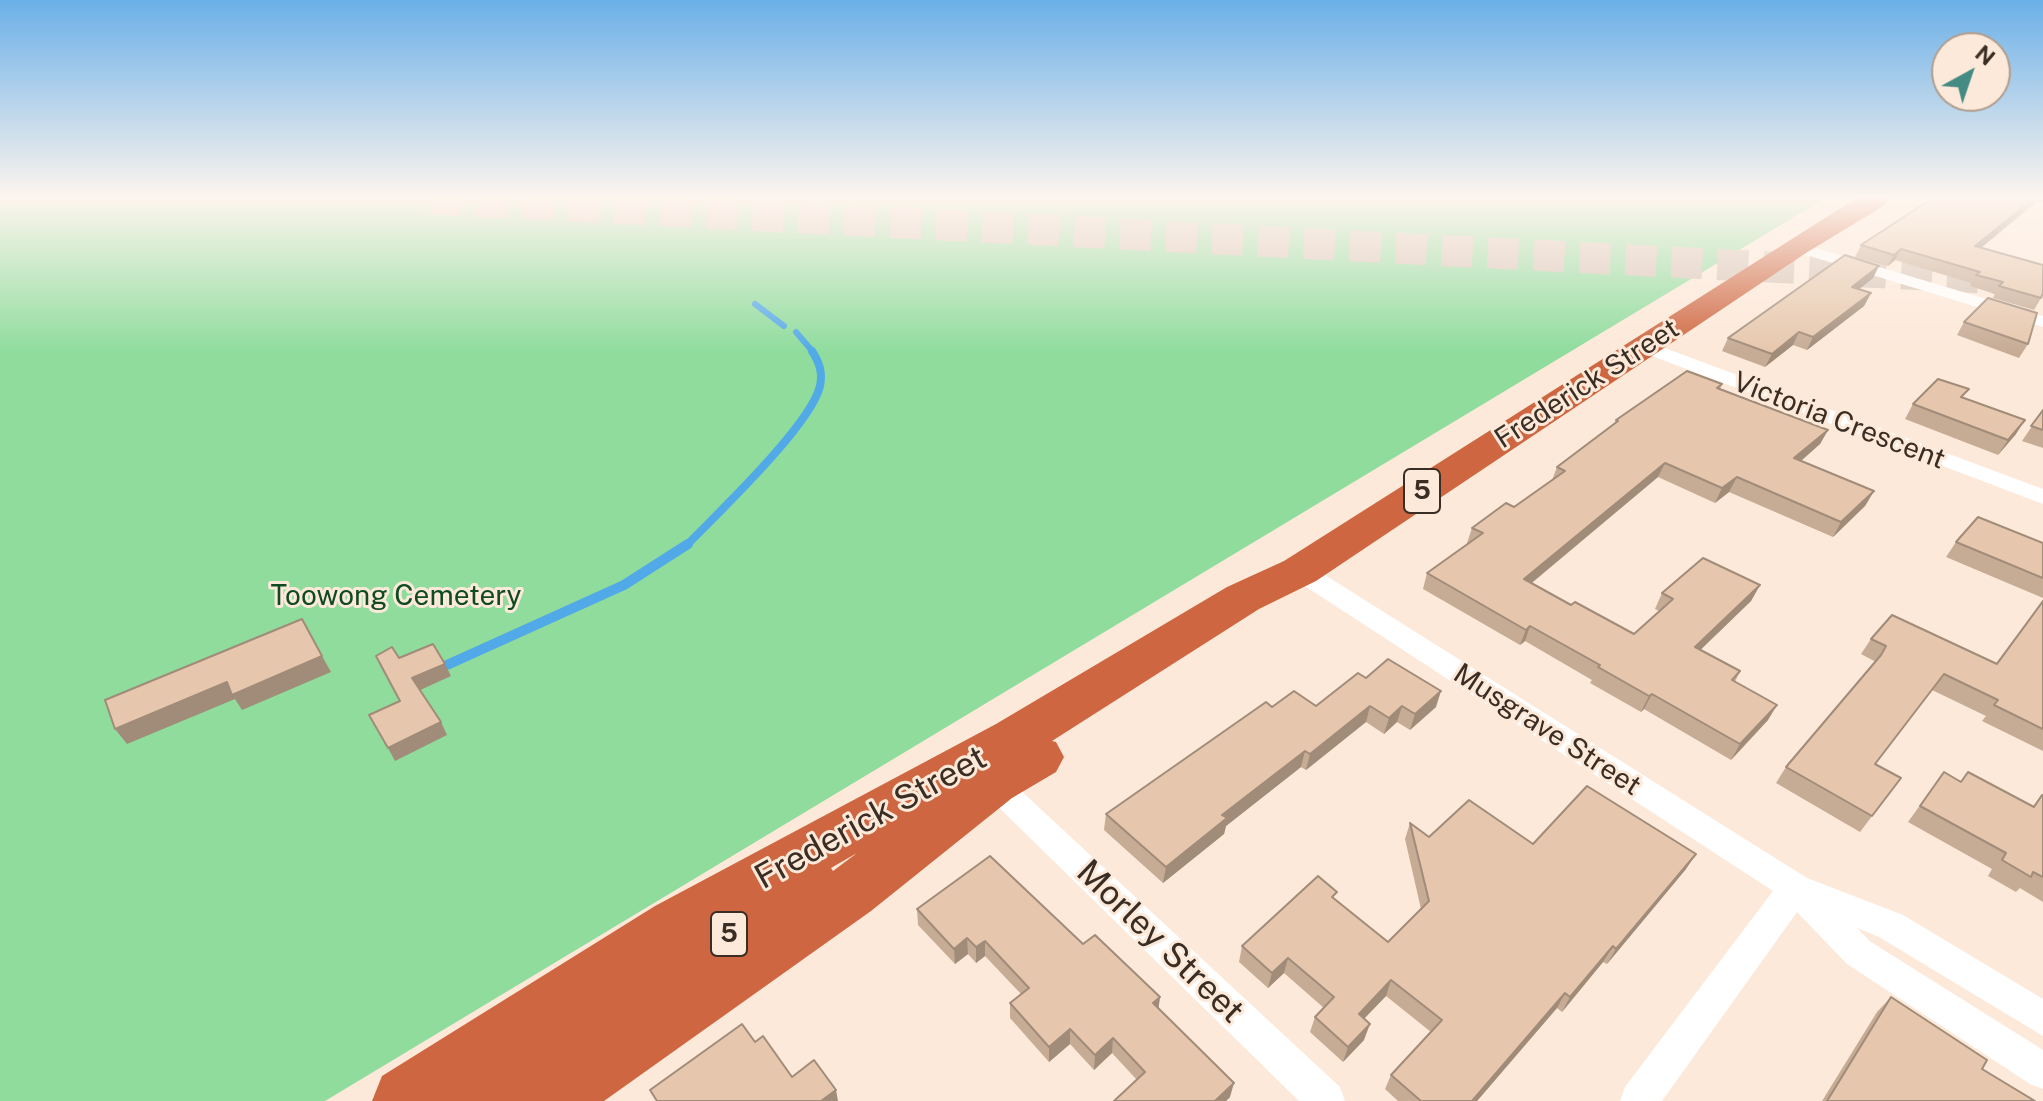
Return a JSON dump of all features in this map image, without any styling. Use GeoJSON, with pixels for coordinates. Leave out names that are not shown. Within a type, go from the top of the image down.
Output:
{"type":"FeatureCollection","features":[{"type":"Feature","properties":{"kind":"highway","name":"Frederick Street"},"geometry":{"type":"LineString","coordinates":[[407,1101],[677,925],[1015,738],[1243,598],[1300,571],[1791,250]]}},
{"type":"Feature","properties":{"kind":"highway","name":"Frederick Street"},"geometry":{"type":"LineString","coordinates":[[544,1101],[850,893],[993,783],[1262,610],[1300,571]]}},
{"type":"Feature","properties":{"kind":"highway","name":"5"},"geometry":{"type":"LineString","coordinates":[[475,1101],[679,965],[914,817],[993,783]]}},
{"type":"Feature","properties":{"kind":"street"},"geometry":{"type":"LineString","coordinates":[[1807,250],[2043,322]]}},
{"type":"Feature","properties":{"kind":"street","name":"Victoria Crescent"},"geometry":{"type":"LineString","coordinates":[[1646,347],[2040,497]]}},
{"type":"Feature","properties":{"kind":"street","name":"Musgrave Street"},"geometry":{"type":"LineString","coordinates":[[1300,571],[1795,888],[1891,926],[2043,1019]]}},
{"type":"Feature","properties":{"kind":"street","name":"Morley Street"},"geometry":{"type":"LineString","coordinates":[[993,783],[1326,1101]]}},
{"type":"Feature","properties":{"kind":"street"},"geometry":{"type":"LineString","coordinates":[[1639,1101],[1795,888]]}},
{"type":"Feature","properties":{"kind":"street","name":"Musgrave Street"},"geometry":{"type":"LineString","coordinates":[[1795,888],[1859,953],[2043,1071]]}},
{"type":"Feature","properties":{"kind":"green space","name":"Toowong Cemetery"},"geometry":{"type":"Polygon","coordinates":[[[0,250],[1739,250],[325,1101],[0,1101],[0,250]]]}},
{"type":"Feature","properties":{"kind":"building"},"geometry":{"type":"Polygon","coordinates":[[[1879,250],[1899,250],[1894,255],[1879,250]]]}},
{"type":"Feature","properties":{"kind":"building"},"geometry":{"type":"Polygon","coordinates":[[[1906,250],[1991,250],[2043,265],[2043,293],[2041,298],[1999,286],[2003,282],[1976,275],[1980,272],[1906,250]]]}},
{"type":"Feature","properties":{"kind":"building"},"geometry":{"type":"Polygon","coordinates":[[[1845,255],[1879,266],[1852,287],[1871,293],[1813,337],[1799,332],[1772,354],[1728,338],[1845,255]]]}},
{"type":"Feature","properties":{"kind":"building"},"geometry":{"type":"Polygon","coordinates":[[[1988,298],[2037,313],[2028,344],[1964,322],[1988,298]]]}},
{"type":"Feature","properties":{"kind":"building"},"geometry":{"type":"Polygon","coordinates":[[[1687,371],[1722,384],[1717,388],[1828,430],[1794,458],[1874,491],[1841,522],[1737,477],[1722,488],[1665,463],[1524,579],[1634,634],[1673,599],[1662,593],[1703,558],[1760,585],[1695,647],[1740,671],[1732,680],[1777,705],[1740,744],[1652,694],[1649,696],[1530,626],[1526,630],[1427,573],[1483,533],[1472,528],[1506,503],[1514,507],[1565,471],[1557,467],[1616,420],[1687,371]]]}},
{"type":"Feature","properties":{"kind":"building"},"geometry":{"type":"Polygon","coordinates":[[[1938,379],[1969,389],[1961,397],[2025,420],[2008,440],[1913,404],[1938,379]]]}},
{"type":"Feature","properties":{"kind":"building"},"geometry":{"type":"Polygon","coordinates":[[[2043,410],[2043,430],[2031,426],[2043,410]]]}},
{"type":"Feature","properties":{"kind":"building"},"geometry":{"type":"Polygon","coordinates":[[[1978,517],[2043,543],[2043,578],[1956,542],[1978,517]]]}},
{"type":"Feature","properties":{"kind":"building"},"geometry":{"type":"Polygon","coordinates":[[[2043,601],[2043,729],[1994,705],[1998,700],[1944,674],[1875,764],[1901,778],[1872,816],[1786,767],[1881,655],[1886,646],[1871,639],[1892,615],[1997,664],[2043,601]]]}},
{"type":"Feature","properties":{"kind":"building"},"geometry":{"type":"Polygon","coordinates":[[[302,619],[322,656],[232,695],[227,682],[115,729],[105,700],[302,619]]]}},
{"type":"Feature","properties":{"kind":"building"},"geometry":{"type":"Polygon","coordinates":[[[433,644],[445,664],[412,678],[441,722],[388,748],[369,715],[400,701],[376,656],[392,647],[399,658],[433,644]]]}},
{"type":"Feature","properties":{"kind":"building"},"geometry":{"type":"Polygon","coordinates":[[[1388,659],[1441,691],[1415,714],[1402,706],[1389,718],[1370,706],[1310,754],[1305,751],[1222,815],[1227,818],[1166,867],[1106,814],[1266,702],[1272,707],[1294,691],[1316,706],[1358,673],[1366,678],[1388,659]]]}},
{"type":"Feature","properties":{"kind":"building"},"geometry":{"type":"Polygon","coordinates":[[[1944,772],[1961,782],[1968,772],[2034,807],[2043,795],[2043,877],[2033,872],[2031,877],[2002,860],[2006,853],[1920,806],[1944,772]]]}},
{"type":"Feature","properties":{"kind":"building"},"geometry":{"type":"Polygon","coordinates":[[[1587,786],[1696,854],[1616,949],[1613,946],[1570,997],[1565,993],[1472,1101],[1421,1101],[1391,1075],[1442,1020],[1391,980],[1359,1014],[1370,1024],[1348,1047],[1315,1017],[1334,997],[1288,958],[1272,973],[1242,946],[1318,876],[1337,892],[1332,897],[1388,942],[1429,901],[1410,823],[1429,837],[1469,800],[1533,844],[1587,786]]]}},
{"type":"Feature","properties":{"kind":"building"},"geometry":{"type":"Polygon","coordinates":[[[990,856],[1083,944],[1095,935],[1160,997],[1153,1003],[1234,1083],[1215,1101],[1114,1101],[1145,1072],[1113,1038],[1095,1055],[1070,1029],[1049,1047],[1010,1003],[1029,988],[985,941],[976,947],[967,938],[954,949],[917,909],[990,856]]]}},
{"type":"Feature","properties":{"kind":"building"},"geometry":{"type":"Polygon","coordinates":[[[1891,997],[1987,1060],[1982,1069],[2035,1101],[1827,1101],[1891,997]]]}},
{"type":"Feature","properties":{"kind":"building"},"geometry":{"type":"Polygon","coordinates":[[[742,1024],[755,1042],[763,1036],[792,1077],[814,1060],[836,1090],[821,1101],[657,1101],[650,1090],[742,1024]]]}},
{"type":"Feature","properties":{"kind":"waterway"},"geometry":{"type":"LineString","coordinates":[[755,304],[784,326]]}},
{"type":"Feature","properties":{"kind":"waterway"},"geometry":{"type":"LineString","coordinates":[[796,332],[814,353]]}},
{"type":"Feature","properties":{"kind":"waterway"},"geometry":{"type":"LineString","coordinates":[[688,544],[761,469],[813,403],[821,376],[812,351]]}},
{"type":"Feature","properties":{"kind":"waterway"},"geometry":{"type":"LineString","coordinates":[[447,665],[624,585],[688,544]]}},
{"type":"Feature","properties":{"kind":"tunnel"},"geometry":{"type":"LineString","coordinates":[[1441,250],[2043,281]]}}]}
